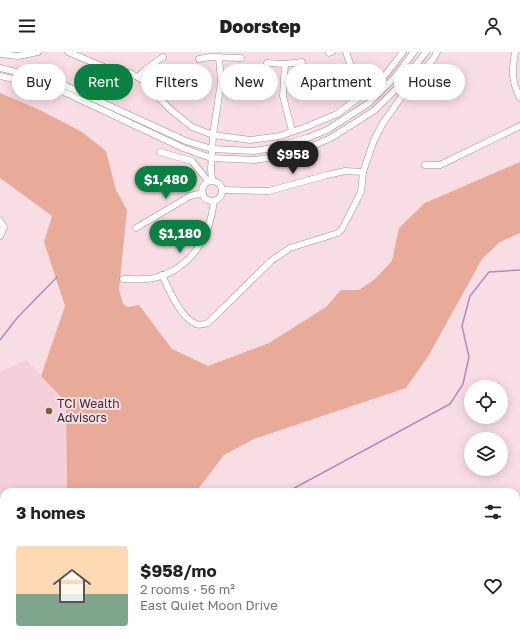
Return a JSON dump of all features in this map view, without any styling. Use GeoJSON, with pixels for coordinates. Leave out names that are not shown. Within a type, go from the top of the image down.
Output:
{"type":"FeatureCollection","features":[{"type":"Feature","properties":{"kind":"street"},"geometry":{"type":"LineString","coordinates":[[0,54],[18,56],[38,52]]}},
{"type":"Feature","properties":{"kind":"street"},"geometry":{"type":"LineString","coordinates":[[68,52],[104,67],[130,73],[138,77],[146,82],[153,92],[181,119],[192,127],[213,135],[250,140],[280,136],[337,114],[355,100]]}},
{"type":"Feature","properties":{"kind":"street"},"geometry":{"type":"LineString","coordinates":[[346,52],[350,64]]}},
{"type":"Feature","properties":{"kind":"street"},"geometry":{"type":"LineString","coordinates":[[386,72],[403,52]]}},
{"type":"Feature","properties":{"kind":"street"},"geometry":{"type":"LineString","coordinates":[[0,68],[66,86],[186,141],[212,149],[254,151],[272,148],[307,138],[327,130],[369,103],[394,78],[414,52]]}},
{"type":"Feature","properties":{"kind":"street"},"geometry":{"type":"LineString","coordinates":[[0,76],[64,92],[183,148],[211,158],[255,160],[305,149],[331,138],[375,110],[401,84],[426,52]]}},
{"type":"Feature","properties":{"kind":"street"},"geometry":{"type":"LineString","coordinates":[[162,275],[175,302],[195,324],[201,327],[208,323],[271,261],[290,248],[338,233],[346,222],[361,192],[363,172],[374,140],[383,123],[400,99],[434,58],[437,52]]}},
{"type":"Feature","properties":{"kind":"street"},"geometry":{"type":"LineString","coordinates":[[515,52],[512,76],[520,98]]}},
{"type":"Feature","properties":{"kind":"street"},"geometry":{"type":"LineString","coordinates":[[210,181],[213,135],[222,82],[219,56]]}},
{"type":"Feature","properties":{"kind":"street"},"geometry":{"type":"LineString","coordinates":[[199,59],[219,56],[241,58]]}},
{"type":"Feature","properties":{"kind":"street"},"geometry":{"type":"LineString","coordinates":[[138,77],[146,68],[163,57]]}},
{"type":"Feature","properties":{"kind":"street"},"geometry":{"type":"LineString","coordinates":[[267,63],[285,64],[302,62]]}},
{"type":"Feature","properties":{"kind":"street"},"geometry":{"type":"LineString","coordinates":[[285,64],[283,96],[292,132]]}},
{"type":"Feature","properties":{"kind":"street"},"geometry":{"type":"LineString","coordinates":[[425,165],[440,165],[520,126]]}},
{"type":"Feature","properties":{"kind":"street"},"geometry":{"type":"LineString","coordinates":[[160,152],[192,162],[210,181]]}},
{"type":"Feature","properties":{"kind":"street"},"geometry":{"type":"LineString","coordinates":[[222,190],[269,191],[327,175],[345,172],[363,172]]}},
{"type":"Feature","properties":{"kind":"street"},"geometry":{"type":"LineString","coordinates":[[210,181],[215,181],[220,184],[222,190],[219,198],[214,201],[206,198],[202,193],[203,186],[210,181]]}},
{"type":"Feature","properties":{"kind":"street"},"geometry":{"type":"LineString","coordinates":[[136,228],[190,196],[202,193]]}},
{"type":"Feature","properties":{"kind":"street"},"geometry":{"type":"LineString","coordinates":[[123,279],[153,278],[162,275],[186,260],[196,251],[209,227],[214,201]]}},
{"type":"Feature","properties":{"kind":"street"},"geometry":{"type":"LineString","coordinates":[[0,221],[4,227],[0,236]]}},
{"type":"Feature","properties":{"kind":"shaded area"},"geometry":{"type":"Polygon","coordinates":[[[0,93],[12,98],[12,100],[16,100],[40,110],[82,132],[106,151],[116,190],[127,210],[119,290],[123,304],[128,307],[139,305],[172,349],[208,366],[269,343],[326,307],[341,290],[359,290],[375,279],[392,261],[399,228],[425,203],[520,162],[520,233],[500,242],[482,259],[429,355],[406,388],[254,439],[224,455],[199,488],[67,488],[66,402],[41,376],[65,306],[44,242],[52,216],[0,178],[0,93]]]}},
{"type":"Feature","properties":{"kind":"shaded area"},"geometry":{"type":"Polygon","coordinates":[[[26,360],[66,402],[67,488],[0,488],[0,372],[26,360]]]}},
{"type":"Feature","properties":{"kind":"waterway"},"geometry":{"type":"LineString","coordinates":[[294,488],[450,404],[463,384],[469,357],[462,326],[470,296],[489,272],[520,270]]}},
{"type":"Feature","properties":{"kind":"waterway"},"geometry":{"type":"LineString","coordinates":[[0,340],[17,318],[57,277]]}},
{"type":"Feature","properties":{"kind":"place","name":"TCI Wealth Advisors"},"geometry":{"type":"Point","coordinates":[49,411]}}]}
